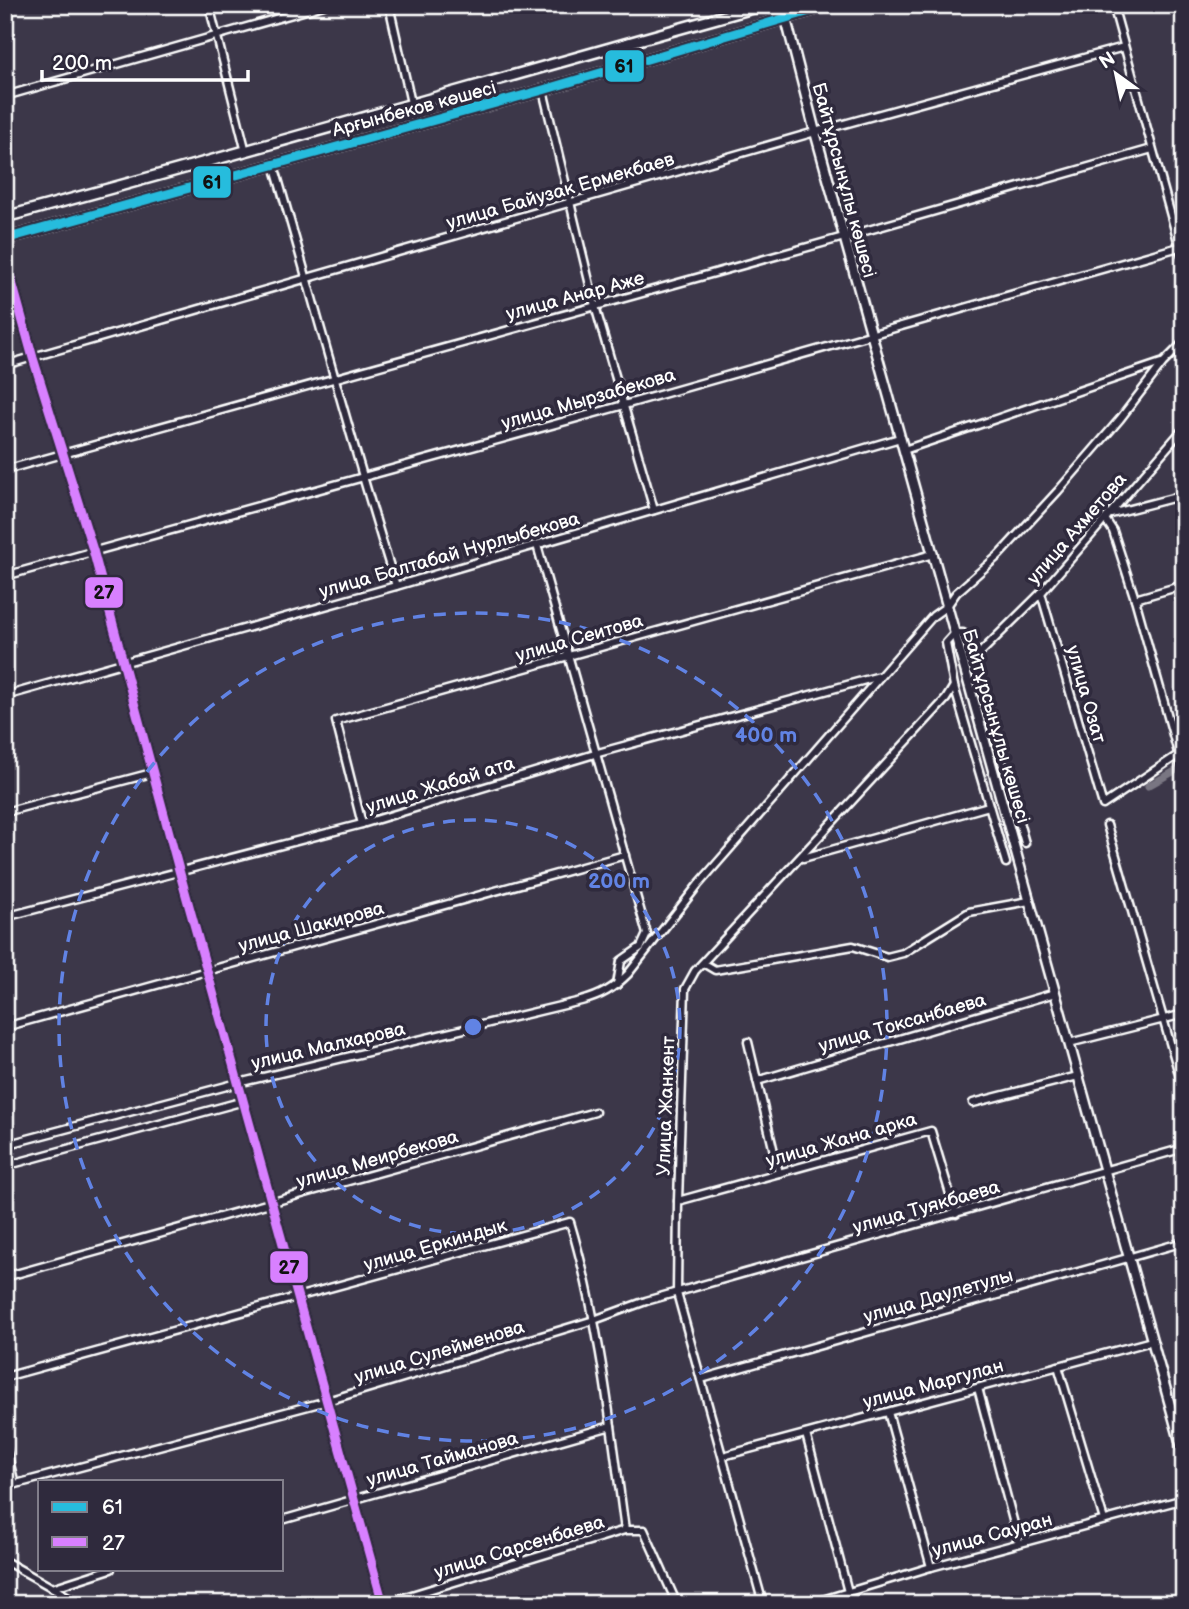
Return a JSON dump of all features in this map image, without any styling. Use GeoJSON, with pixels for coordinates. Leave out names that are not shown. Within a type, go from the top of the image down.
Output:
{"type":"FeatureCollection","features":[{"type":"Feature","properties":{"kind":"main road","name":"Арғынбеков көшесі"},"geometry":{"type":"LineString","coordinates":[[5,217],[246,152],[764,5]]}},
{"type":"Feature","properties":{"kind":"main road","name":"Арғынбеков көшесі"},"geometry":{"type":"LineString","coordinates":[[5,239],[543,90],[830,5]]}},
{"type":"Feature","properties":{"kind":"main road","name":"Байтұрсынұлы көшесі"},"geometry":{"type":"LineString","coordinates":[[786,19],[844,237],[1184,1455]]}},
{"type":"Feature","properties":{"kind":"main road"},"geometry":{"type":"LineString","coordinates":[[5,257],[33,358],[93,550],[178,870],[383,1604]]}},
{"type":"Feature","properties":{"kind":"street"},"geometry":{"type":"LineString","coordinates":[[209,5],[246,152]]}},
{"type":"Feature","properties":{"kind":"street"},"geometry":{"type":"LineString","coordinates":[[5,96],[324,5]]}},
{"type":"Feature","properties":{"kind":"street"},"geometry":{"type":"LineString","coordinates":[[390,5],[411,103]]}},
{"type":"Feature","properties":{"kind":"street","name":"Байтұрсынұлы көшесі"},"geometry":{"type":"LineString","coordinates":[[783,5],[786,19]]}},
{"type":"Feature","properties":{"kind":"street"},"geometry":{"type":"LineString","coordinates":[[1113,5],[1184,263]]}},
{"type":"Feature","properties":{"kind":"street","name":"улица Байузак Ермекбаев"},"geometry":{"type":"LineString","coordinates":[[5,365],[815,132],[1124,47]]}},
{"type":"Feature","properties":{"kind":"street"},"geometry":{"type":"LineString","coordinates":[[543,90],[595,306],[654,510]]}},
{"type":"Feature","properties":{"kind":"street","name":"улица Анар Аже"},"geometry":{"type":"LineString","coordinates":[[5,470],[1152,149]]}},
{"type":"Feature","properties":{"kind":"street"},"geometry":{"type":"LineString","coordinates":[[274,165],[362,477],[396,586]]}},
{"type":"Feature","properties":{"kind":"street","name":"улица Мырзабекова"},"geometry":{"type":"LineString","coordinates":[[5,576],[624,405],[1179,247]]}},
{"type":"Feature","properties":{"kind":"street"},"geometry":{"type":"LineString","coordinates":[[617,985],[698,885],[933,616],[947,606],[956,593],[999,555],[1058,491],[1120,419],[1163,363],[1184,342]]}},
{"type":"Feature","properties":{"kind":"street"},"geometry":{"type":"LineString","coordinates":[[904,450],[1163,363]]}},
{"type":"Feature","properties":{"kind":"street","name":"улица Ахметова"},"geometry":{"type":"LineString","coordinates":[[973,660],[1041,593],[1184,428]]}},
{"type":"Feature","properties":{"kind":"street","name":"улица Балтабай Нурлыбекова"},"geometry":{"type":"LineString","coordinates":[[5,696],[396,586],[900,438]]}},
{"type":"Feature","properties":{"kind":"street"},"geometry":{"type":"LineString","coordinates":[[1184,495],[1107,517],[1135,599],[1184,772]]}},
{"type":"Feature","properties":{"kind":"street"},"geometry":{"type":"LineString","coordinates":[[537,545],[648,934],[640,947],[621,961],[617,985]]}},
{"type":"Feature","properties":{"kind":"street","name":"улица Сеитова"},"geometry":{"type":"LineString","coordinates":[[362,824],[336,721],[933,554]]}},
{"type":"Feature","properties":{"kind":"street"},"geometry":{"type":"LineString","coordinates":[[1135,599],[1180,586],[1184,611]]}},
{"type":"Feature","properties":{"kind":"street","name":"улица Озат"},"geometry":{"type":"LineString","coordinates":[[1041,593],[1103,805],[1180,754]]}},
{"type":"Feature","properties":{"kind":"street"},"geometry":{"type":"LineString","coordinates":[[1006,863],[954,686],[946,643],[955,633],[963,634],[973,660],[1025,843]]}},
{"type":"Feature","properties":{"kind":"street","name":"улица Жабай ата"},"geometry":{"type":"LineString","coordinates":[[5,917],[362,824],[598,753],[882,676]]}},
{"type":"Feature","properties":{"kind":"street","name":"Улица Жанкент"},"geometry":{"type":"LineString","coordinates":[[763,1604],[677,1293],[685,989],[703,963],[946,699],[954,686]]}},
{"type":"Feature","properties":{"kind":"street"},"geometry":{"type":"LineString","coordinates":[[5,812],[152,773]]}},
{"type":"Feature","properties":{"kind":"street"},"geometry":{"type":"LineString","coordinates":[[801,858],[989,806]]}},
{"type":"Feature","properties":{"kind":"street"},"geometry":{"type":"LineString","coordinates":[[1107,825],[1184,1091]]}},
{"type":"Feature","properties":{"kind":"street","name":"улица Шакирова"},"geometry":{"type":"LineString","coordinates":[[5,1027],[625,855]]}},
{"type":"Feature","properties":{"kind":"street"},"geometry":{"type":"LineString","coordinates":[[703,963],[715,970],[853,946],[892,957],[969,912],[1029,901]]}},
{"type":"Feature","properties":{"kind":"street","name":"улица Малхарова"},"geometry":{"type":"LineString","coordinates":[[5,1145],[238,1083],[581,1001],[600,996],[617,985]]}},
{"type":"Feature","properties":{"kind":"street","name":"улица Токсанбаева"},"geometry":{"type":"LineString","coordinates":[[757,1081],[1055,993]]}},
{"type":"Feature","properties":{"kind":"street"},"geometry":{"type":"LineString","coordinates":[[1069,1042],[1184,1014]]}},
{"type":"Feature","properties":{"kind":"street"},"geometry":{"type":"LineString","coordinates":[[748,1042],[779,1173]]}},
{"type":"Feature","properties":{"kind":"street"},"geometry":{"type":"LineString","coordinates":[[973,1103],[1078,1076]]}},
{"type":"Feature","properties":{"kind":"street"},"geometry":{"type":"LineString","coordinates":[[5,1166],[244,1101]]}},
{"type":"Feature","properties":{"kind":"street","name":"улица Меирбекова"},"geometry":{"type":"LineString","coordinates":[[5,1277],[595,1112]]}},
{"type":"Feature","properties":{"kind":"street","name":"улица Жана арка"},"geometry":{"type":"LineString","coordinates":[[678,1202],[931,1131],[956,1214]]}},
{"type":"Feature","properties":{"kind":"street","name":"улица Туякбаева"},"geometry":{"type":"LineString","coordinates":[[677,1293],[1184,1148]]}},
{"type":"Feature","properties":{"kind":"street","name":"улица Еркиндык"},"geometry":{"type":"LineString","coordinates":[[5,1377],[570,1222],[581,1257],[594,1320],[625,1530]]}},
{"type":"Feature","properties":{"kind":"street","name":"улица Даулетулы"},"geometry":{"type":"LineString","coordinates":[[701,1379],[1184,1242]]}},
{"type":"Feature","properties":{"kind":"street","name":"улица Сулейменова"},"geometry":{"type":"LineString","coordinates":[[5,1487],[327,1401],[677,1293]]}},
{"type":"Feature","properties":{"kind":"street","name":"улица Маргулан"},"geometry":{"type":"LineString","coordinates":[[723,1456],[1152,1341]]}},
{"type":"Feature","properties":{"kind":"street"},"geometry":{"type":"LineString","coordinates":[[1058,1366],[1104,1520]]}},
{"type":"Feature","properties":{"kind":"street"},"geometry":{"type":"LineString","coordinates":[[978,1388],[1019,1543]]}},
{"type":"Feature","properties":{"kind":"street"},"geometry":{"type":"LineString","coordinates":[[888,1412],[931,1567]]}},
{"type":"Feature","properties":{"kind":"street","name":"улица Тайманова"},"geometry":{"type":"LineString","coordinates":[[284,1519],[611,1426]]}},
{"type":"Feature","properties":{"kind":"street"},"geometry":{"type":"LineString","coordinates":[[806,1434],[848,1592]]}},
{"type":"Feature","properties":{"kind":"street"},"geometry":{"type":"LineString","coordinates":[[5,1445],[15,1484]]}},
{"type":"Feature","properties":{"kind":"street","name":"улица Сауран"},"geometry":{"type":"LineString","coordinates":[[809,1604],[931,1567],[1184,1499]]}},
{"type":"Feature","properties":{"kind":"street"},"geometry":{"type":"LineString","coordinates":[[625,1530],[644,1530],[677,1604]]}},
{"type":"Feature","properties":{"kind":"street","name":"улица Сарсенбаева"},"geometry":{"type":"LineString","coordinates":[[383,1604],[625,1530]]}},
{"type":"Feature","properties":{"kind":"street"},"geometry":{"type":"LineString","coordinates":[[5,1561],[81,1604]]}},
{"type":"Feature","properties":{"kind":"street"},"geometry":{"type":"LineString","coordinates":[[55,1587],[108,1570]]}},
{"type":"Feature","properties":{"kind":"waterway"},"geometry":{"type":"LineString","coordinates":[[1148,786],[1184,766]]}},
{"type":"Feature","properties":{"kind":"transit line","name":"61"},"geometry":{"type":"LineString","coordinates":[[5,239],[543,90],[830,5]]}},
{"type":"Feature","properties":{"kind":"transit line","name":"27"},"geometry":{"type":"LineString","coordinates":[[5,257],[33,358],[93,550],[383,1604]]}}]}
